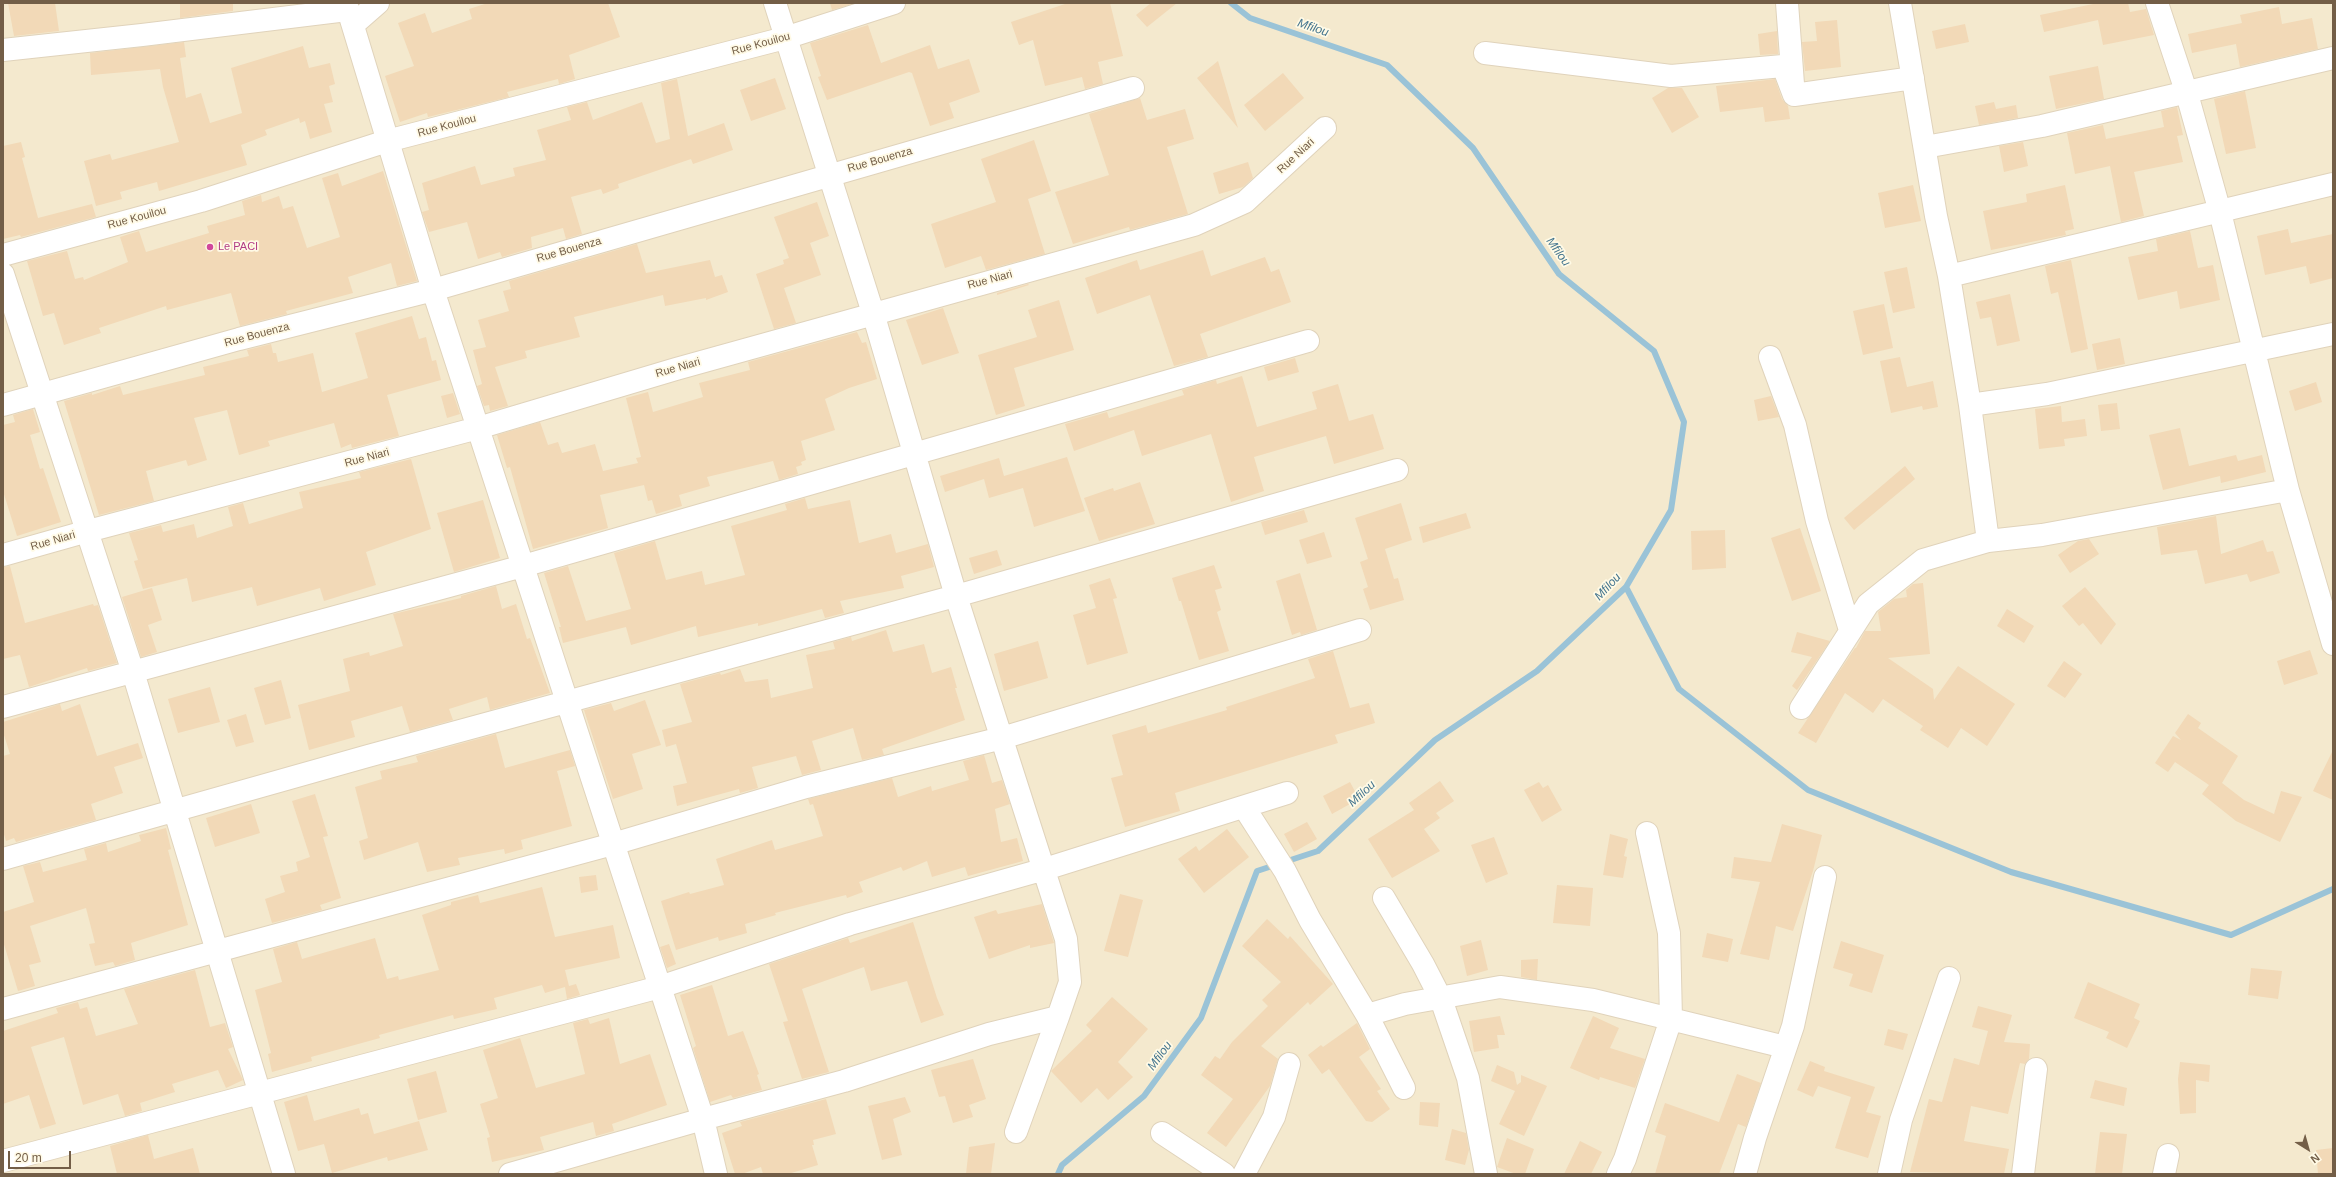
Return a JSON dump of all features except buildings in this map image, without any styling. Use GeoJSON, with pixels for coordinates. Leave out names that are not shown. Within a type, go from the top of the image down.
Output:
{"type":"FeatureCollection","features":[{"type":"Feature","properties":{"kind":"street"},"geometry":{"type":"LineString","coordinates":[[3,50],[349,12],[378,3]]}},
{"type":"Feature","properties":{"kind":"street"},"geometry":{"type":"LineString","coordinates":[[775,3],[828,175],[873,313],[913,454],[956,596],[1045,869],[1066,939],[1070,982],[1016,1132]]}},
{"type":"Feature","properties":{"kind":"street","name":"Rue Kouilou"},"geometry":{"type":"LineString","coordinates":[[3,255],[201,201],[387,141],[785,38],[894,3]]}},
{"type":"Feature","properties":{"kind":"street"},"geometry":{"type":"LineString","coordinates":[[1787,3],[1794,95]]}},
{"type":"Feature","properties":{"kind":"street"},"geometry":{"type":"LineString","coordinates":[[2157,3],[2187,94],[2220,212],[2288,490],[2333,644]]}},
{"type":"Feature","properties":{"kind":"street"},"geometry":{"type":"LineString","coordinates":[[1903,4],[1924,147],[1936,216],[1949,276],[1970,405],[1988,541]]}},
{"type":"Feature","properties":{"kind":"street"},"geometry":{"type":"LineString","coordinates":[[349,12],[433,290],[703,1119],[716,1174]]}},
{"type":"Feature","properties":{"kind":"street"},"geometry":{"type":"LineString","coordinates":[[1486,53],[1671,76],[1783,66],[1794,95]]}},
{"type":"Feature","properties":{"kind":"street"},"geometry":{"type":"LineString","coordinates":[[1924,147],[2042,126],[2187,94],[2333,58]]}},
{"type":"Feature","properties":{"kind":"street"},"geometry":{"type":"LineString","coordinates":[[1794,95],[1913,78]]}},
{"type":"Feature","properties":{"kind":"street","name":"Rue Bouenza"},"geometry":{"type":"LineString","coordinates":[[3,405],[433,290],[1133,88]]}},
{"type":"Feature","properties":{"kind":"street","name":"Rue Niari"},"geometry":{"type":"LineString","coordinates":[[3,555],[88,531],[478,428],[676,369],[873,313],[1194,225],[1245,202],[1325,128]]}},
{"type":"Feature","properties":{"kind":"street"},"geometry":{"type":"LineString","coordinates":[[1949,276],[2333,184]]}},
{"type":"Feature","properties":{"kind":"street"},"geometry":{"type":"LineString","coordinates":[[3,274],[133,672],[176,810],[258,1092],[284,1174]]}},
{"type":"Feature","properties":{"kind":"street"},"geometry":{"type":"LineString","coordinates":[[1970,405],[2047,394],[2333,334]]}},
{"type":"Feature","properties":{"kind":"street"},"geometry":{"type":"LineString","coordinates":[[3,707],[523,566],[1308,341]]}},
{"type":"Feature","properties":{"kind":"street"},"geometry":{"type":"LineString","coordinates":[[1770,357],[1795,425],[1817,521],[1850,630]]}},
{"type":"Feature","properties":{"kind":"street"},"geometry":{"type":"LineString","coordinates":[[3,859],[176,810],[956,596],[1397,470]]}},
{"type":"Feature","properties":{"kind":"street"},"geometry":{"type":"LineString","coordinates":[[1801,708],[1868,604],[1923,560],[1988,541],[2042,535],[2288,490]]}},
{"type":"Feature","properties":{"kind":"street"},"geometry":{"type":"LineString","coordinates":[[3,1009],[217,953],[613,844],[806,787],[1002,738],[1360,630]]}},
{"type":"Feature","properties":{"kind":"street"},"geometry":{"type":"LineString","coordinates":[[3,1161],[258,1092],[660,987],[850,924],[1045,869],[1287,793]]}},
{"type":"Feature","properties":{"kind":"street"},"geometry":{"type":"LineString","coordinates":[[1244,807],[1285,871],[1310,920],[1367,1015],[1404,1088]]}},
{"type":"Feature","properties":{"kind":"street"},"geometry":{"type":"LineString","coordinates":[[1618,1174],[1625,1159],[1671,1019],[1669,933],[1647,834]]}},
{"type":"Feature","properties":{"kind":"street"},"geometry":{"type":"LineString","coordinates":[[1745,1174],[1754,1138],[1793,1026],[1825,877]]}},
{"type":"Feature","properties":{"kind":"street"},"geometry":{"type":"LineString","coordinates":[[1384,898],[1423,964],[1441,999],[1468,1078],[1486,1174]]}},
{"type":"Feature","properties":{"kind":"street"},"geometry":{"type":"LineString","coordinates":[[1889,1174],[1901,1120],[1950,978]]}},
{"type":"Feature","properties":{"kind":"street"},"geometry":{"type":"LineString","coordinates":[[1367,1015],[1405,1004],[1441,999],[1500,987],[1593,1000],[1786,1047]]}},
{"type":"Feature","properties":{"kind":"street"},"geometry":{"type":"LineString","coordinates":[[510,1174],[703,1119],[844,1081],[989,1034],[1058,1017]]}},
{"type":"Feature","properties":{"kind":"street"},"geometry":{"type":"LineString","coordinates":[[1244,1174],[1274,1117],[1289,1064]]}},
{"type":"Feature","properties":{"kind":"street"},"geometry":{"type":"LineString","coordinates":[[2023,1174],[2036,1069]]}},
{"type":"Feature","properties":{"kind":"street"},"geometry":{"type":"LineString","coordinates":[[1162,1133],[1224,1174]]}},
{"type":"Feature","properties":{"kind":"shaded area"},"geometry":{"type":"Polygon","coordinates":[[[3,3],[2333,3],[2333,1174],[3,1174],[3,3]]]}},
{"type":"Feature","properties":{"kind":"waterway","name":"Mfilou"},"geometry":{"type":"LineString","coordinates":[[1058,1174],[1062,1165],[1144,1096],[1201,1018],[1257,871],[1318,851],[1435,740],[1537,671],[1626,587],[1671,510],[1684,422],[1654,351],[1559,274],[1473,148],[1387,65],[1250,18],[1231,3]]}},
{"type":"Feature","properties":{"kind":"waterway"},"geometry":{"type":"LineString","coordinates":[[1626,587],[1679,689],[1808,790],[2011,872],[2231,935],[2333,889]]}},
{"type":"Feature","properties":{"kind":"place","name":"Le PACI"},"geometry":{"type":"Point","coordinates":[210,247]}}]}
